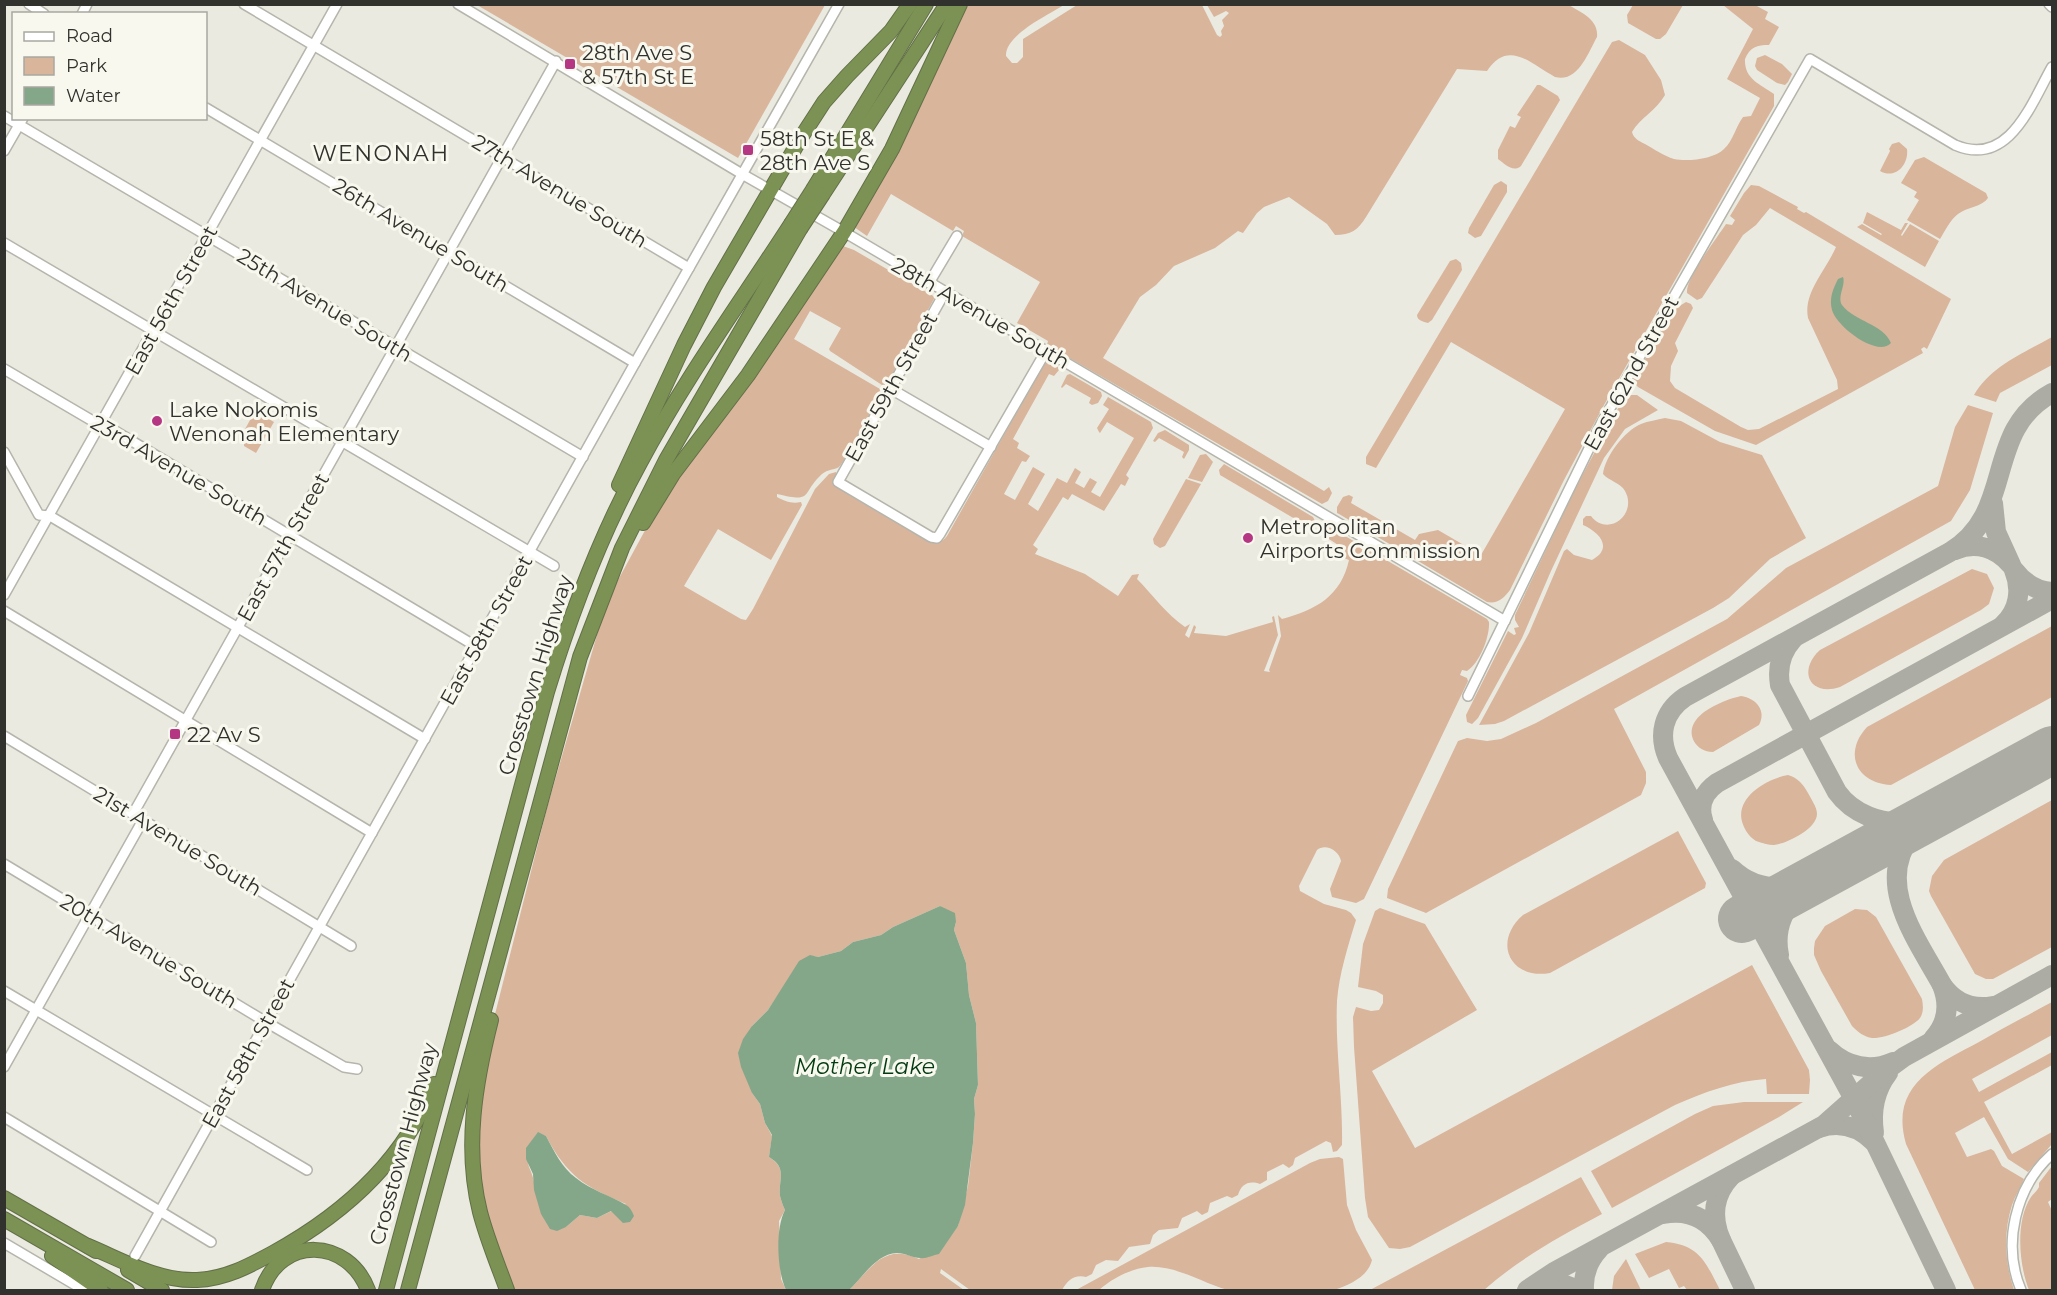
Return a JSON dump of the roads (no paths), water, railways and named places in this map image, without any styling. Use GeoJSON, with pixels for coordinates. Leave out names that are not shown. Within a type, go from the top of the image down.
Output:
{"type":"FeatureCollection","features":[{"type":"Feature","properties":{"kind":"highway"},"geometry":{"type":"LineString","coordinates":[[579,595],[600,526],[684,345],[714,288],[824,102],[891,31],[910,4]]}},
{"type":"Feature","properties":{"kind":"highway","name":"Crosstown Highway"},"geometry":{"type":"LineString","coordinates":[[819,191],[926,4]]}},
{"type":"Feature","properties":{"kind":"highway","name":"Crosstown Highway"},"geometry":{"type":"LineString","coordinates":[[386,1290],[548,692],[579,595],[608,527],[671,408],[947,4]]}},
{"type":"Feature","properties":{"kind":"highway"},"geometry":{"type":"LineString","coordinates":[[607,584],[673,474],[748,375],[844,232],[892,149],[960,4]]}},
{"type":"Feature","properties":{"kind":"highway","name":"Crosstown Highway"},"geometry":{"type":"LineString","coordinates":[[408,1290],[580,657],[626,540],[666,460],[796,226]]}},
{"type":"Feature","properties":{"kind":"highway"},"geometry":{"type":"LineString","coordinates":[[507,1290],[480,1210],[472,1147],[480,1066],[500,983],[513,906]]}},
{"type":"Feature","properties":{"kind":"highway"},"geometry":{"type":"LineString","coordinates":[[88,1246],[171,1278],[207,1279],[228,1274],[252,1264],[324,1222],[372,1182],[411,1130],[428,1097],[463,1003]]}},
{"type":"Feature","properties":{"kind":"highway"},"geometry":{"type":"LineString","coordinates":[[4,1198],[162,1290]]}},
{"type":"Feature","properties":{"kind":"highway"},"geometry":{"type":"LineString","coordinates":[[4,1220],[101,1290]]}},
{"type":"Feature","properties":{"kind":"highway"},"geometry":{"type":"LineString","coordinates":[[4,1220],[127,1290]]}},
{"type":"Feature","properties":{"kind":"highway"},"geometry":{"type":"LineString","coordinates":[[262,1290],[270,1274],[283,1260],[300,1252],[320,1250],[331,1252],[351,1263],[364,1280],[368,1290]]}},
{"type":"Feature","properties":{"kind":"street","name":"27th Avenue South"},"geometry":{"type":"LineString","coordinates":[[244,4],[689,268]]}},
{"type":"Feature","properties":{"kind":"street","name":"East 56th Street"},"geometry":{"type":"LineString","coordinates":[[4,595],[337,4]]}},
{"type":"Feature","properties":{"kind":"street","name":"28th Avenue South"},"geometry":{"type":"LineString","coordinates":[[458,4],[742,174],[1505,621]]}},
{"type":"Feature","properties":{"kind":"street","name":"East 58th Street"},"geometry":{"type":"LineString","coordinates":[[135,1256],[635,363],[839,4]]}},
{"type":"Feature","properties":{"kind":"street","name":"East 62nd Street"},"geometry":{"type":"LineString","coordinates":[[1468,696],[1601,424],[1810,59],[1963,149],[1979,150],[1995,147],[2008,139],[2019,126],[2052,67]]}},
{"type":"Feature","properties":{"kind":"street","name":"East 57th Street"},"geometry":{"type":"LineString","coordinates":[[133,814],[556,61]]}},
{"type":"Feature","properties":{"kind":"street","name":"26th Avenue South"},"geometry":{"type":"LineString","coordinates":[[207,109],[635,363]]}},
{"type":"Feature","properties":{"kind":"street"},"geometry":{"type":"LineString","coordinates":[[4,151],[21,122]]}},
{"type":"Feature","properties":{"kind":"street","name":"25th Avenue South"},"geometry":{"type":"LineString","coordinates":[[21,122],[207,235],[583,457]]}},
{"type":"Feature","properties":{"kind":"street","name":"East 59th Street"},"geometry":{"type":"LineString","coordinates":[[929,283],[957,236]]}},
{"type":"Feature","properties":{"kind":"street"},"geometry":{"type":"LineString","coordinates":[[4,243],[554,566]]}},
{"type":"Feature","properties":{"kind":"street","name":"East 59th Street"},"geometry":{"type":"LineString","coordinates":[[945,292],[838,482],[931,537],[937,538],[991,447]]}},
{"type":"Feature","properties":{"kind":"street"},"geometry":{"type":"LineString","coordinates":[[891,389],[991,447],[1046,351]]}},
{"type":"Feature","properties":{"kind":"street","name":"23rd Avenue South"},"geometry":{"type":"LineString","coordinates":[[4,369],[290,535],[477,647]]}},
{"type":"Feature","properties":{"kind":"street"},"geometry":{"type":"LineString","coordinates":[[4,452],[39,515],[50,516],[425,739]]}},
{"type":"Feature","properties":{"kind":"street"},"geometry":{"type":"LineString","coordinates":[[4,611],[372,833]]}},
{"type":"Feature","properties":{"kind":"street","name":"21st Avenue South"},"geometry":{"type":"LineString","coordinates":[[4,736],[351,946]]}},
{"type":"Feature","properties":{"kind":"street"},"geometry":{"type":"LineString","coordinates":[[4,1067],[143,820]]}},
{"type":"Feature","properties":{"kind":"street","name":"20th Avenue South"},"geometry":{"type":"LineString","coordinates":[[4,864],[266,1023],[344,1067],[357,1069]]}},
{"type":"Feature","properties":{"kind":"street"},"geometry":{"type":"LineString","coordinates":[[4,991],[307,1170]]}},
{"type":"Feature","properties":{"kind":"street"},"geometry":{"type":"LineString","coordinates":[[4,1117],[211,1242]]}},
{"type":"Feature","properties":{"kind":"street"},"geometry":{"type":"LineString","coordinates":[[2020,1290],[2012,1246],[2016,1216],[2026,1188],[2052,1154]]}},
{"type":"Feature","properties":{"kind":"street"},"geometry":{"type":"LineString","coordinates":[[4,1243],[84,1290]]}},
{"type":"Feature","properties":{"kind":"water"},"geometry":{"type":"Polygon","coordinates":[[[1843,277],[1840,298],[1842,305],[1847,311],[1887,336],[1891,343],[1885,347],[1867,343],[1858,338],[1835,317],[1831,306],[1832,294],[1838,279],[1843,277]]]}},
{"type":"Feature","properties":{"kind":"water","name":"Mother Lake"},"geometry":{"type":"Polygon","coordinates":[[[940,906],[955,913],[954,930],[966,963],[969,995],[976,1023],[978,1085],[974,1099],[973,1143],[965,1205],[958,1226],[939,1254],[922,1258],[900,1253],[889,1254],[870,1267],[849,1290],[786,1290],[778,1250],[780,1228],[785,1210],[780,1196],[781,1175],[778,1165],[769,1157],[772,1135],[765,1123],[760,1104],[752,1093],[741,1067],[738,1053],[743,1039],[768,1010],[799,961],[810,955],[818,957],[841,951],[853,942],[881,935],[893,927],[940,906]]]}},
{"type":"Feature","properties":{"kind":"water"},"geometry":{"type":"Polygon","coordinates":[[[538,1132],[546,1136],[571,1174],[588,1186],[629,1207],[634,1216],[630,1222],[623,1223],[611,1211],[597,1218],[580,1215],[566,1227],[557,1231],[550,1229],[541,1214],[534,1190],[533,1174],[526,1159],[526,1148],[538,1132]]]}},
{"type":"Feature","properties":{"kind":"place","name":"28th Ave S & 57th St E"},"geometry":{"type":"Point","coordinates":[570,64]}},
{"type":"Feature","properties":{"kind":"place","name":"58th St E & 28th Ave S"},"geometry":{"type":"Point","coordinates":[748,150]}},
{"type":"Feature","properties":{"kind":"place","name":"Lake Nokomis Wenonah Elementary"},"geometry":{"type":"Point","coordinates":[157,421]}},
{"type":"Feature","properties":{"kind":"place","name":"Metropolitan Airports Commission"},"geometry":{"type":"Point","coordinates":[1248,538]}},
{"type":"Feature","properties":{"kind":"place","name":"22 Av S"},"geometry":{"type":"Point","coordinates":[175,734]}},
{"type":"Feature","properties":{"kind":"district","name":"WENONAH"},"geometry":{"type":"Point","coordinates":[381,153]}}]}
